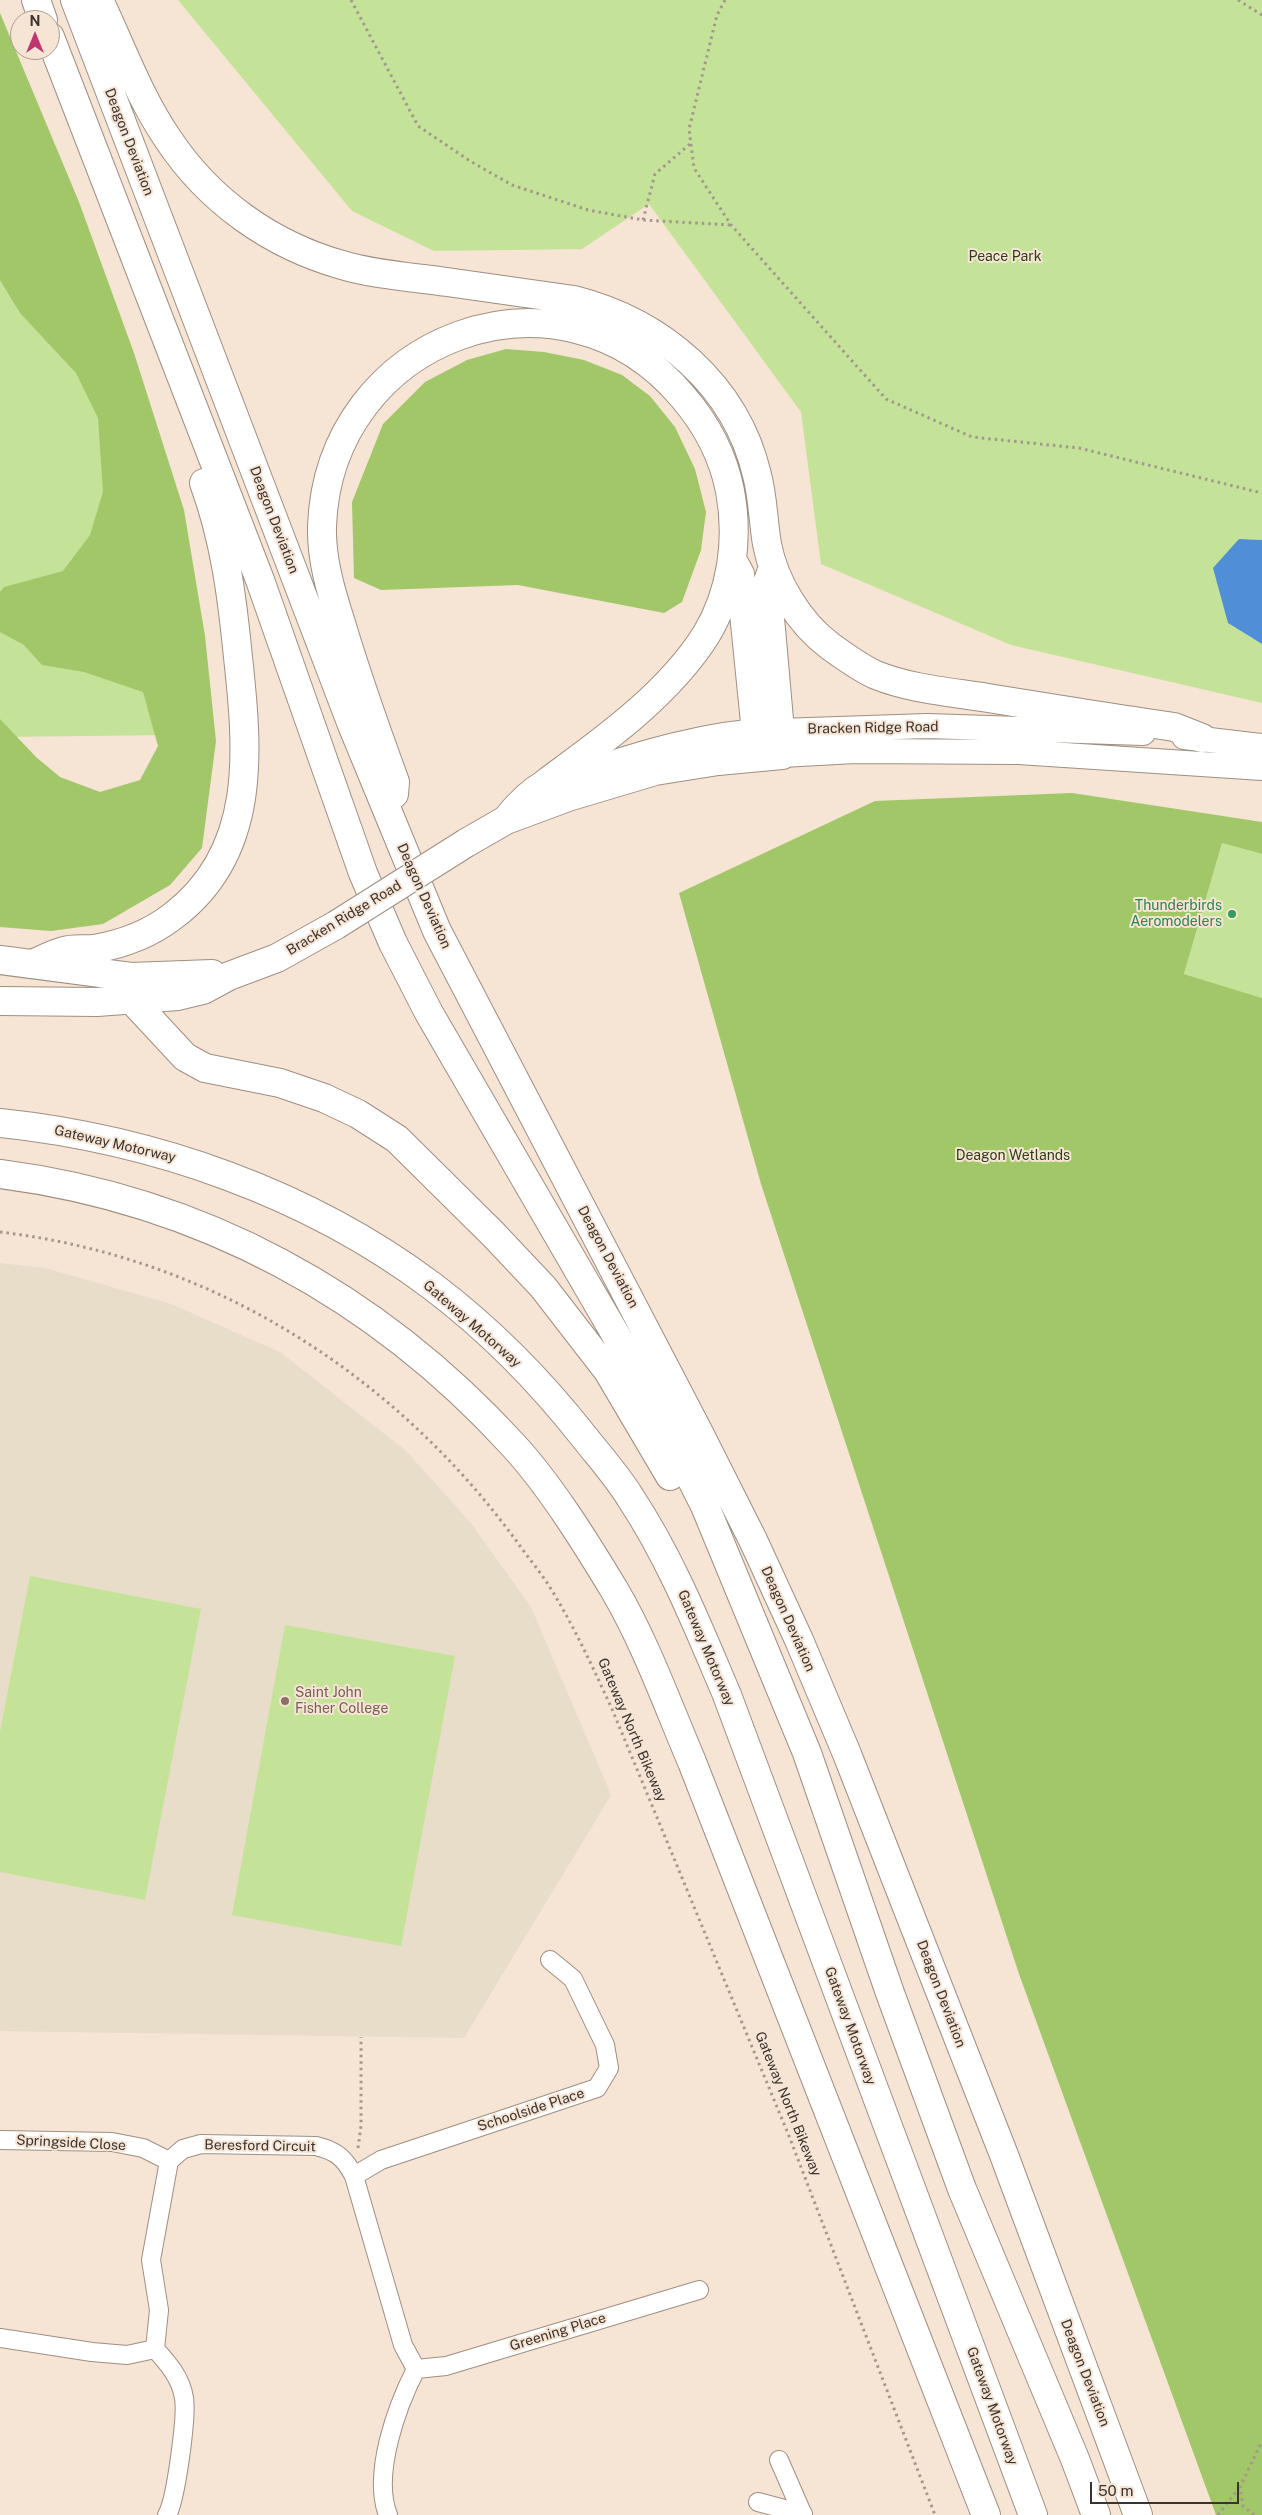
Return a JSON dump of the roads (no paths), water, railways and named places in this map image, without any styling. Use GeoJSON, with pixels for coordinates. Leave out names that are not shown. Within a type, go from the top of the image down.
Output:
{"type":"FeatureCollection","features":[{"type":"Feature","properties":{"kind":"main road","name":"Deagon Deviation"},"geometry":{"type":"LineString","coordinates":[[75,0],[352,725],[442,940],[698,1431],[799,1640],[847,1754],[1004,2155],[1138,2515]]}},
{"type":"Feature","properties":{"kind":"main road"},"geometry":{"type":"LineString","coordinates":[[99,0],[146,101],[168,139],[194,174],[220,200],[248,222],[278,239],[342,265],[376,272],[574,300],[601,307],[637,322],[672,345],[707,377],[728,406],[744,439],[757,474],[767,542],[773,567],[790,600],[816,633],[829,646],[874,674],[892,681],[1174,727],[1202,738]]}},
{"type":"Feature","properties":{"kind":"main road"},"geometry":{"type":"LineString","coordinates":[[59,60],[260,580],[363,873],[393,943],[429,1013],[638,1372],[705,1506],[807,1753],[890,1993],[962,2188],[1096,2515]]}},
{"type":"Feature","properties":{"kind":"main road"},"geometry":{"type":"LineString","coordinates":[[391,820],[395,782],[350,656],[332,595],[325,561],[322,530],[329,476],[339,447],[368,397],[398,369],[439,343],[466,332],[498,325],[561,326],[589,333],[622,345],[649,363],[673,384],[695,411],[715,443],[726,470],[733,508],[732,559],[727,586],[706,635],[684,664],[651,698],[547,782]]}},
{"type":"Feature","properties":{"kind":"main road"},"geometry":{"type":"LineString","coordinates":[[32,964],[65,950],[108,946],[139,937],[174,915],[201,889],[215,869],[233,832],[243,792],[246,764],[245,723],[231,584],[213,509],[194,456],[195,412]]}},
{"type":"Feature","properties":{"kind":"main road"},"geometry":{"type":"LineString","coordinates":[[732,559],[740,574],[769,744]]}},
{"type":"Feature","properties":{"kind":"main road"},"geometry":{"type":"LineString","coordinates":[[769,744],[767,584],[773,567]]}},
{"type":"Feature","properties":{"kind":"main road","name":"Bracken Ridge Road"},"geometry":{"type":"LineString","coordinates":[[0,1001],[52,1003],[158,999],[203,990],[229,976],[277,958],[336,925],[506,820],[568,797],[655,771],[769,744],[936,726],[1135,732],[1262,746]]}},
{"type":"Feature","properties":{"kind":"main road","name":"Bracken Ridge Road"},"geometry":{"type":"LineString","coordinates":[[506,820],[523,800],[547,782],[564,782],[651,752],[690,742],[769,744],[854,751],[992,752],[1262,768]]}},
{"type":"Feature","properties":{"kind":"main road","name":"Bracken Ridge Road"},"geometry":{"type":"LineString","coordinates":[[0,960],[131,977],[160,978],[201,973],[229,976]]}},
{"type":"Feature","properties":{"kind":"main road"},"geometry":{"type":"LineString","coordinates":[[132,1000],[185,1057],[205,1068],[280,1083],[324,1098],[358,1114],[397,1139],[443,1183],[543,1287],[608,1371],[673,1482],[705,1506]]}},
{"type":"Feature","properties":{"kind":"main road","name":"Gateway Motorway"},"geometry":{"type":"LineString","coordinates":[[0,1123],[35,1126],[109,1140],[189,1161],[292,1204],[364,1242],[432,1286],[505,1350],[568,1416],[629,1495],[662,1548],[686,1598],[733,1713],[1033,2515]]}},
{"type":"Feature","properties":{"kind":"main road"},"geometry":{"type":"LineString","coordinates":[[0,1174],[51,1180],[129,1200],[204,1226],[284,1263],[345,1299],[408,1345],[457,1388],[514,1446],[570,1519],[616,1593],[653,1670],[692,1762],[986,2515]]}},
{"type":"Feature","properties":{"kind":"street","name":"Schoolside Place"},"geometry":{"type":"LineString","coordinates":[[354,2176],[380,2160],[597,2088],[609,2068],[605,2045],[573,1979],[550,1960]]}},
{"type":"Feature","properties":{"kind":"street","name":"Springside Close"},"geometry":{"type":"LineString","coordinates":[[0,2140],[112,2142],[143,2148],[169,2161]]}},
{"type":"Feature","properties":{"kind":"street","name":"Beresford Circuit"},"geometry":{"type":"LineString","coordinates":[[169,2161],[183,2150],[201,2144],[316,2146],[332,2150],[345,2159],[354,2176],[403,2345],[416,2369]]}},
{"type":"Feature","properties":{"kind":"street"},"geometry":{"type":"LineString","coordinates":[[167,2515],[174,2491],[185,2420],[184,2397],[173,2368],[155,2349],[159,2310],[151,2260],[169,2161]]}},
{"type":"Feature","properties":{"kind":"street","name":"Greening Place"},"geometry":{"type":"LineString","coordinates":[[416,2369],[446,2366],[698,2290]]}},
{"type":"Feature","properties":{"kind":"street"},"geometry":{"type":"LineString","coordinates":[[0,2338],[109,2354],[127,2355],[155,2349]]}},
{"type":"Feature","properties":{"kind":"street"},"geometry":{"type":"LineString","coordinates":[[388,2515],[385,2506],[384,2468],[401,2397],[416,2369]]}},
{"type":"Feature","properties":{"kind":"street"},"geometry":{"type":"LineString","coordinates":[[779,2460],[803,2514]]}},
{"type":"Feature","properties":{"kind":"street"},"geometry":{"type":"LineString","coordinates":[[758,2502],[803,2514]]}},
{"type":"Feature","properties":{"kind":"water"},"geometry":{"type":"Polygon","coordinates":[[[1239,539],[1262,540],[1262,644],[1228,623],[1213,568],[1239,539]]]}},
{"type":"Feature","properties":{"kind":"place","name":"Thunderbirds Aeromodelers"},"geometry":{"type":"Point","coordinates":[1232,914]}},
{"type":"Feature","properties":{"kind":"place","name":"Saint John Fisher College"},"geometry":{"type":"Point","coordinates":[285,1701]}},
{"type":"Feature","properties":{"kind":"park label","name":"Peace Park"},"geometry":{"type":"Point","coordinates":[1005,257]}},
{"type":"Feature","properties":{"kind":"park label","name":"Deagon Wetlands"},"geometry":{"type":"Point","coordinates":[1013,1156]}}]}
